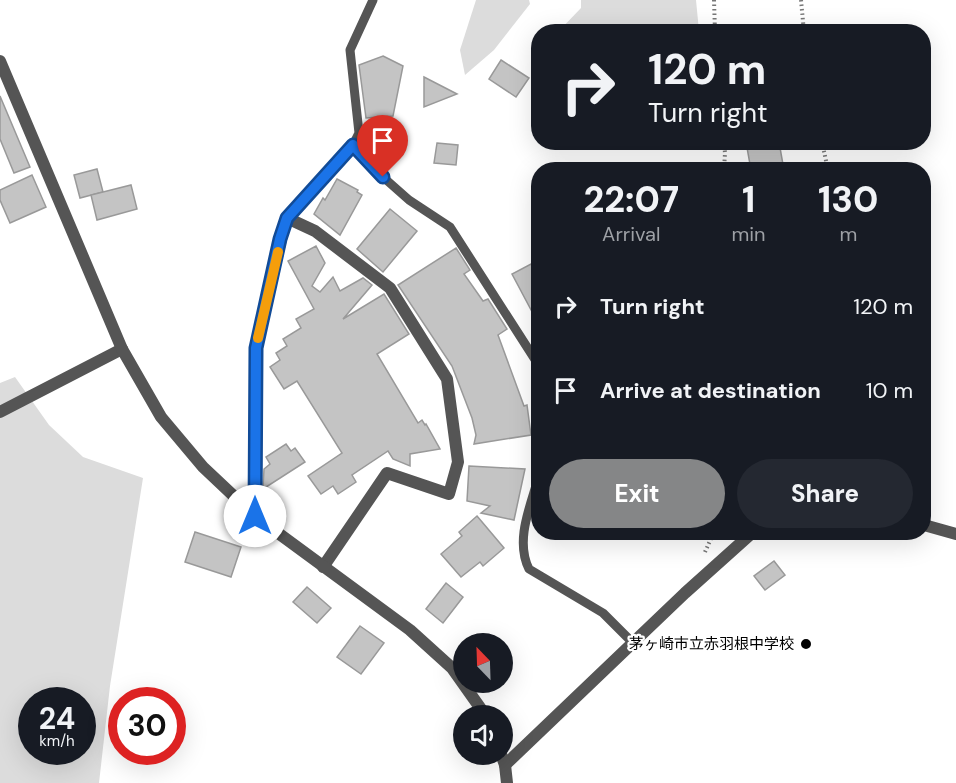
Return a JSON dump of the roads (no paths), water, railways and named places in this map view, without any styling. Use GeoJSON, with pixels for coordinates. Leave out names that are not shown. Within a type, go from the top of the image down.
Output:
{"type":"FeatureCollection","features":[{"type":"Feature","properties":{"kind":"street"},"geometry":{"type":"LineString","coordinates":[[0,61],[122,349],[162,417],[203,467],[255,516],[410,630],[452,668],[478,705]]}},
{"type":"Feature","properties":{"kind":"street"},"geometry":{"type":"LineString","coordinates":[[255,516],[256,348],[280,239],[287,218],[315,231],[390,288],[447,379],[458,462],[448,494],[387,473],[323,567]]}},
{"type":"Feature","properties":{"kind":"street"},"geometry":{"type":"LineString","coordinates":[[0,412],[122,349]]}},
{"type":"Feature","properties":{"kind":"street"},"geometry":{"type":"LineString","coordinates":[[931,527],[956,534]]}},
{"type":"Feature","properties":{"kind":"street"},"geometry":{"type":"LineString","coordinates":[[513,751],[744,540]]}},
{"type":"Feature","properties":{"kind":"street"},"geometry":{"type":"LineString","coordinates":[[504,765],[507,783]]}},
{"type":"Feature","properties":{"kind":"lane"},"geometry":{"type":"LineString","coordinates":[[287,218],[353,145],[359,133],[350,50],[373,0]]}},
{"type":"Feature","properties":{"kind":"lane"},"geometry":{"type":"LineString","coordinates":[[353,145],[400,192],[450,227],[531,353]]}},
{"type":"Feature","properties":{"kind":"lane"},"geometry":{"type":"LineString","coordinates":[[531,503],[525,524],[524,559],[529,569],[603,613],[633,643]]}},
{"type":"Feature","properties":{"kind":"place","name":"茅ヶ崎市立赤羽根中学校"},"geometry":{"type":"Point","coordinates":[806,644]}}]}
